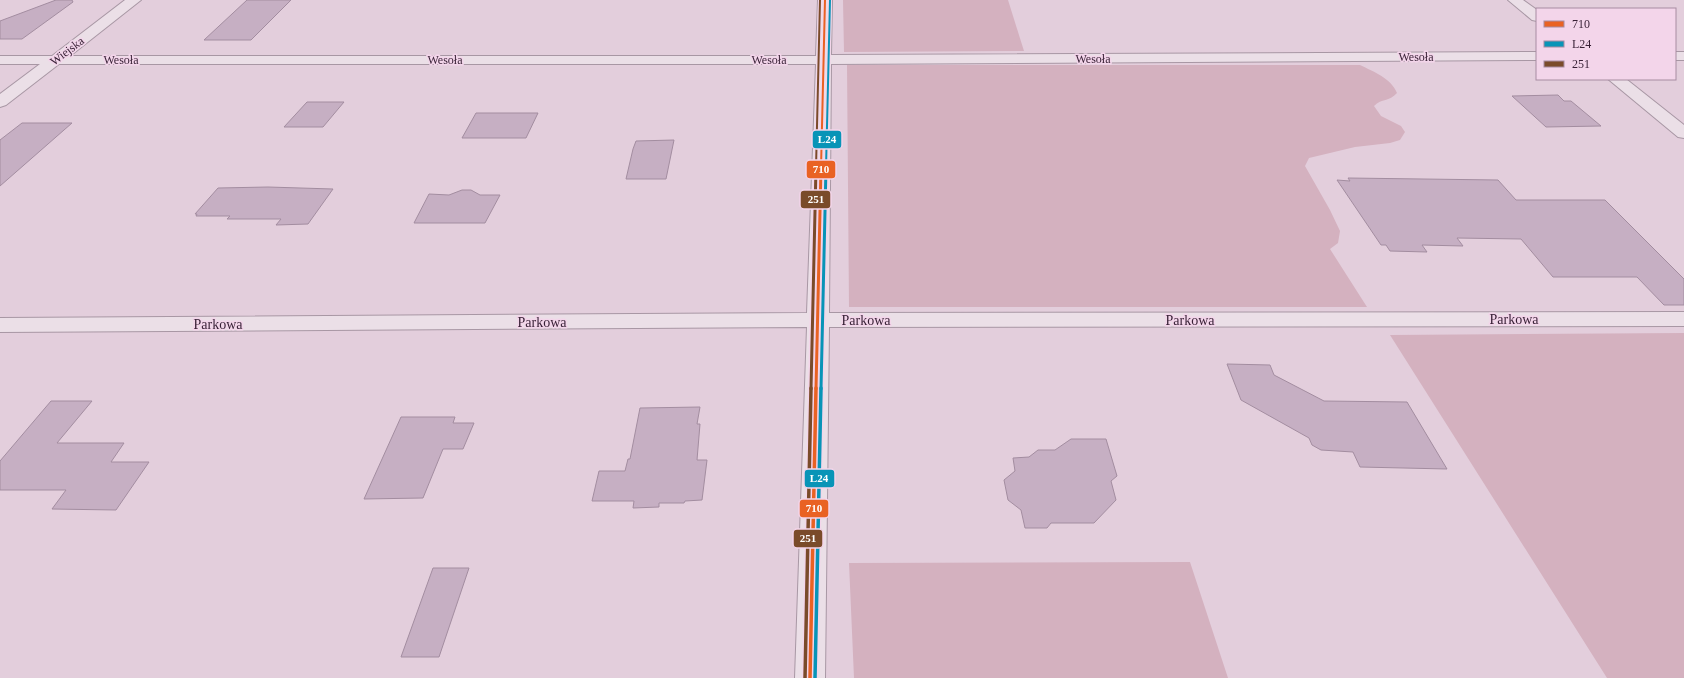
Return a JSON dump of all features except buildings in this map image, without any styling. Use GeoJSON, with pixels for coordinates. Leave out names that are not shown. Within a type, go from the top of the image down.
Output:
{"type":"FeatureCollection","features":[{"type":"Feature","properties":{"kind":"street","name":"Wiejska"},"geometry":{"type":"LineString","coordinates":[[0,102],[134,0]]}},
{"type":"Feature","properties":{"kind":"street"},"geometry":{"type":"LineString","coordinates":[[810,678],[825,0]]}},
{"type":"Feature","properties":{"kind":"street"},"geometry":{"type":"LineString","coordinates":[[1515,0],[1536,16]]}},
{"type":"Feature","properties":{"kind":"street","name":"Wesoła"},"geometry":{"type":"LineString","coordinates":[[0,60],[824,60],[1536,56]]}},
{"type":"Feature","properties":{"kind":"street"},"geometry":{"type":"LineString","coordinates":[[1617,80],[1684,133]]}},
{"type":"Feature","properties":{"kind":"street","name":"Parkowa"},"geometry":{"type":"LineString","coordinates":[[0,325],[817,320],[1684,319]]}},
{"type":"Feature","properties":{"kind":"shaded area"},"geometry":{"type":"Polygon","coordinates":[[[843,0],[1008,0],[1024,51],[844,52],[843,0]]]}},
{"type":"Feature","properties":{"kind":"shaded area"},"geometry":{"type":"Polygon","coordinates":[[[847,65],[1360,65],[1382,76],[1391,83],[1397,93],[1374,106],[1381,116],[1401,126],[1405,132],[1400,140],[1390,143],[1355,147],[1309,158],[1305,166],[1340,231],[1338,243],[1330,249],[1367,307],[849,307],[847,65]]]}},
{"type":"Feature","properties":{"kind":"shaded area"},"geometry":{"type":"Polygon","coordinates":[[[1684,333],[1684,678],[1607,678],[1390,335],[1684,333]]]}},
{"type":"Feature","properties":{"kind":"shaded area"},"geometry":{"type":"Polygon","coordinates":[[[1190,562],[1228,678],[854,678],[849,563],[1190,562]]]}},
{"type":"Feature","properties":{"kind":"transit line","name":"251"},"geometry":{"type":"LineString","coordinates":[[805,678],[820,0]]}},
{"type":"Feature","properties":{"kind":"transit line","name":"710"},"geometry":{"type":"LineString","coordinates":[[810,678],[825,0]]}},
{"type":"Feature","properties":{"kind":"transit line","name":"L24"},"geometry":{"type":"LineString","coordinates":[[815,678],[830,0]]}}]}
